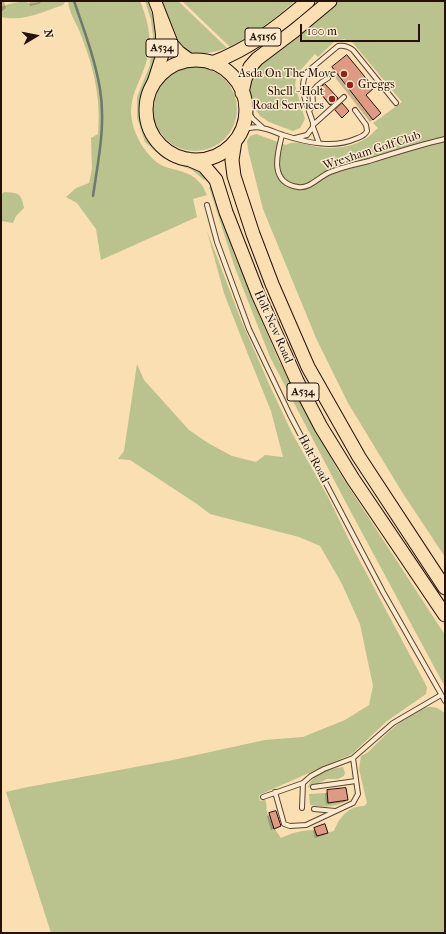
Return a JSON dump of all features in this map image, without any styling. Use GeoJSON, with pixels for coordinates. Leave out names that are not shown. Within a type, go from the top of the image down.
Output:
{"type":"FeatureCollection","features":[{"type":"Feature","properties":{"kind":"highway","name":"A5156"},"geometry":{"type":"LineString","coordinates":[[212,63],[231,56],[255,42],[283,23],[308,1]]}},
{"type":"Feature","properties":{"kind":"highway","name":"A5156"},"geometry":{"type":"LineString","coordinates":[[242,93],[245,79],[250,67],[257,59],[330,1]]}},
{"type":"Feature","properties":{"kind":"highway"},"geometry":{"type":"LineString","coordinates":[[190,60],[201,60],[222,67],[238,83],[246,108],[245,120],[238,136],[225,150],[214,156],[201,160],[188,159],[175,155],[163,148],[151,131],[148,124],[146,110],[148,97],[153,84],[160,75],[169,68],[190,60]]}},
{"type":"Feature","properties":{"kind":"highway","name":"Holt New Road"},"geometry":{"type":"LineString","coordinates":[[238,136],[232,160],[234,176],[253,234],[272,284],[308,367],[359,457],[445,588]]}},
{"type":"Feature","properties":{"kind":"highway","name":"Holt New Road"},"geometry":{"type":"LineString","coordinates":[[188,159],[204,166],[216,180],[226,212],[258,294],[296,380],[321,427],[353,479],[445,615]]}},
{"type":"Feature","properties":{"kind":"main road","name":"A534"},"geometry":{"type":"LineString","coordinates":[[157,7],[172,44],[178,52],[190,60]]}},
{"type":"Feature","properties":{"kind":"main road","name":"A534"},"geometry":{"type":"LineString","coordinates":[[153,84],[162,56],[162,34],[157,7]]}},
{"type":"Feature","properties":{"kind":"lane"},"geometry":{"type":"LineString","coordinates":[[319,143],[302,86],[304,76],[307,72],[338,46],[349,46],[396,103]]}},
{"type":"Feature","properties":{"kind":"lane"},"geometry":{"type":"LineString","coordinates":[[309,111],[313,106],[314,89],[328,78]]}},
{"type":"Feature","properties":{"kind":"lane"},"geometry":{"type":"LineString","coordinates":[[295,138],[307,135],[313,126],[344,97]]}},
{"type":"Feature","properties":{"kind":"lane"},"geometry":{"type":"LineString","coordinates":[[246,108],[253,119],[262,128]]}},
{"type":"Feature","properties":{"kind":"lane"},"geometry":{"type":"LineString","coordinates":[[238,136],[251,127],[262,128],[282,135],[319,143],[345,143],[366,133],[367,128],[355,110]]}},
{"type":"Feature","properties":{"kind":"lane","name":"Wrexham Golf Club"},"geometry":{"type":"LineString","coordinates":[[282,135],[277,156],[277,167],[281,178],[289,184],[299,188],[309,185],[328,173],[445,139]]}},
{"type":"Feature","properties":{"kind":"lane","name":"Holt Road"},"geometry":{"type":"LineString","coordinates":[[207,205],[217,242],[250,329],[290,415],[383,592],[445,701]]}},
{"type":"Feature","properties":{"kind":"lane"},"geometry":{"type":"LineString","coordinates":[[263,797],[303,783],[311,776],[324,769],[353,758],[393,723],[441,695]]}},
{"type":"Feature","properties":{"kind":"lane"},"geometry":{"type":"LineString","coordinates":[[275,792],[284,824],[290,826],[306,825],[353,803],[358,794],[353,758]]}},
{"type":"Feature","properties":{"kind":"lane"},"geometry":{"type":"LineString","coordinates":[[313,787],[356,781]]}},
{"type":"Feature","properties":{"kind":"lane"},"geometry":{"type":"LineString","coordinates":[[302,808],[303,783]]}},
{"type":"Feature","properties":{"kind":"lane"},"geometry":{"type":"LineString","coordinates":[[314,809],[335,811]]}},
{"type":"Feature","properties":{"kind":"green space"},"geometry":{"type":"Polygon","coordinates":[[[24,1],[31,4],[40,1],[66,1],[63,5],[33,16],[18,18],[1,17],[1,7],[24,1]]]}},
{"type":"Feature","properties":{"kind":"green space"},"geometry":{"type":"Polygon","coordinates":[[[68,1],[140,1],[147,21],[149,48],[145,66],[132,102],[132,122],[136,134],[144,148],[154,160],[163,166],[195,178],[202,185],[207,195],[193,199],[197,217],[101,260],[96,229],[77,203],[66,197],[76,188],[89,183],[92,169],[91,138],[98,134],[99,121],[96,83],[90,60],[70,10],[68,1]]]}},
{"type":"Feature","properties":{"kind":"green space"},"geometry":{"type":"Polygon","coordinates":[[[145,1],[148,1],[155,26],[156,52],[142,98],[141,117],[145,132],[149,140],[159,151],[172,159],[194,168],[206,179],[204,180],[192,170],[163,158],[145,142],[137,118],[137,97],[150,65],[153,36],[151,20],[145,1]]]}},
{"type":"Feature","properties":{"kind":"green space"},"geometry":{"type":"Polygon","coordinates":[[[158,1],[178,1],[227,48],[210,53],[197,53],[188,51],[180,46],[169,28],[158,1]]]}},
{"type":"Feature","properties":{"kind":"green space"},"geometry":{"type":"Polygon","coordinates":[[[182,1],[295,1],[264,26],[230,47],[182,1]]]}},
{"type":"Feature","properties":{"kind":"green space"},"geometry":{"type":"Polygon","coordinates":[[[338,1],[445,1],[445,557],[402,492],[348,403],[316,338],[263,209],[248,150],[247,141],[250,136],[256,134],[286,145],[297,143],[329,148],[352,145],[369,136],[378,128],[373,123],[402,102],[353,43],[344,39],[335,41],[318,57],[315,54],[297,74],[295,85],[305,119],[300,128],[293,131],[269,122],[260,116],[250,101],[250,82],[259,65],[338,1]]]}},
{"type":"Feature","properties":{"kind":"green space"},"geometry":{"type":"Polygon","coordinates":[[[187,67],[203,67],[219,74],[230,85],[237,101],[237,117],[234,125],[225,139],[219,144],[203,151],[187,151],[171,144],[160,133],[153,117],[153,101],[160,85],[171,74],[187,67]]]}},
{"type":"Feature","properties":{"kind":"green space"},"geometry":{"type":"Polygon","coordinates":[[[209,187],[211,187],[234,254],[278,359],[337,469],[445,635],[445,687],[345,501],[270,357],[235,268],[209,187]]]}},
{"type":"Feature","properties":{"kind":"green space"},"geometry":{"type":"Polygon","coordinates":[[[4,192],[16,194],[22,199],[24,208],[16,216],[13,223],[1,221],[1,195],[4,192]]]}},
{"type":"Feature","properties":{"kind":"green space"},"geometry":{"type":"Polygon","coordinates":[[[207,231],[241,320],[292,433],[328,497],[355,552],[427,687],[426,694],[387,721],[352,754],[259,795],[260,801],[265,799],[268,815],[281,838],[293,833],[305,831],[314,830],[318,836],[334,831],[341,817],[349,810],[364,806],[367,803],[359,769],[361,756],[367,753],[397,725],[415,712],[423,708],[431,707],[437,708],[445,713],[445,933],[51,933],[6,792],[173,760],[265,740],[303,737],[345,720],[369,705],[373,686],[360,624],[341,582],[320,546],[299,537],[210,514],[130,460],[118,459],[124,451],[137,364],[144,380],[189,430],[208,443],[232,456],[256,462],[265,455],[283,457],[271,411],[224,293],[207,231]]]}},
{"type":"Feature","properties":{"kind":"green space"},"geometry":{"type":"Polygon","coordinates":[[[343,767],[345,773],[344,776],[338,779],[327,779],[308,788],[310,783],[317,775],[332,769],[343,767]]]}},
{"type":"Feature","properties":{"kind":"green space"},"geometry":{"type":"Polygon","coordinates":[[[327,793],[329,803],[346,801],[333,806],[310,805],[309,794],[327,793]]]}},
{"type":"Feature","properties":{"kind":"building"},"geometry":{"type":"Polygon","coordinates":[[[347,55],[374,88],[366,95],[381,113],[373,120],[332,67],[347,55]]]}},
{"type":"Feature","properties":{"kind":"building"},"geometry":{"type":"Polygon","coordinates":[[[325,84],[338,98],[330,105],[318,90],[325,84]]]}},
{"type":"Feature","properties":{"kind":"building"},"geometry":{"type":"Polygon","coordinates":[[[342,103],[349,111],[342,118],[335,110],[342,103]]]}},
{"type":"Feature","properties":{"kind":"building"},"geometry":{"type":"Polygon","coordinates":[[[346,788],[348,800],[328,803],[327,790],[346,788]]]}},
{"type":"Feature","properties":{"kind":"building"},"geometry":{"type":"Polygon","coordinates":[[[276,811],[281,826],[274,829],[269,813],[276,811]]]}},
{"type":"Feature","properties":{"kind":"building"},"geometry":{"type":"Polygon","coordinates":[[[325,824],[328,833],[317,836],[314,828],[325,824]]]}},
{"type":"Feature","properties":{"kind":"waterway"},"geometry":{"type":"LineString","coordinates":[[74,1],[89,45],[102,102],[101,143],[93,196]]}},
{"type":"Feature","properties":{"kind":"place","name":"Asda On The Move"},"geometry":{"type":"Point","coordinates":[344,74]}},
{"type":"Feature","properties":{"kind":"place","name":"Greggs"},"geometry":{"type":"Point","coordinates":[350,85]}},
{"type":"Feature","properties":{"kind":"place","name":"Shell - Holt Road Services"},"geometry":{"type":"Point","coordinates":[332,99]}}]}
